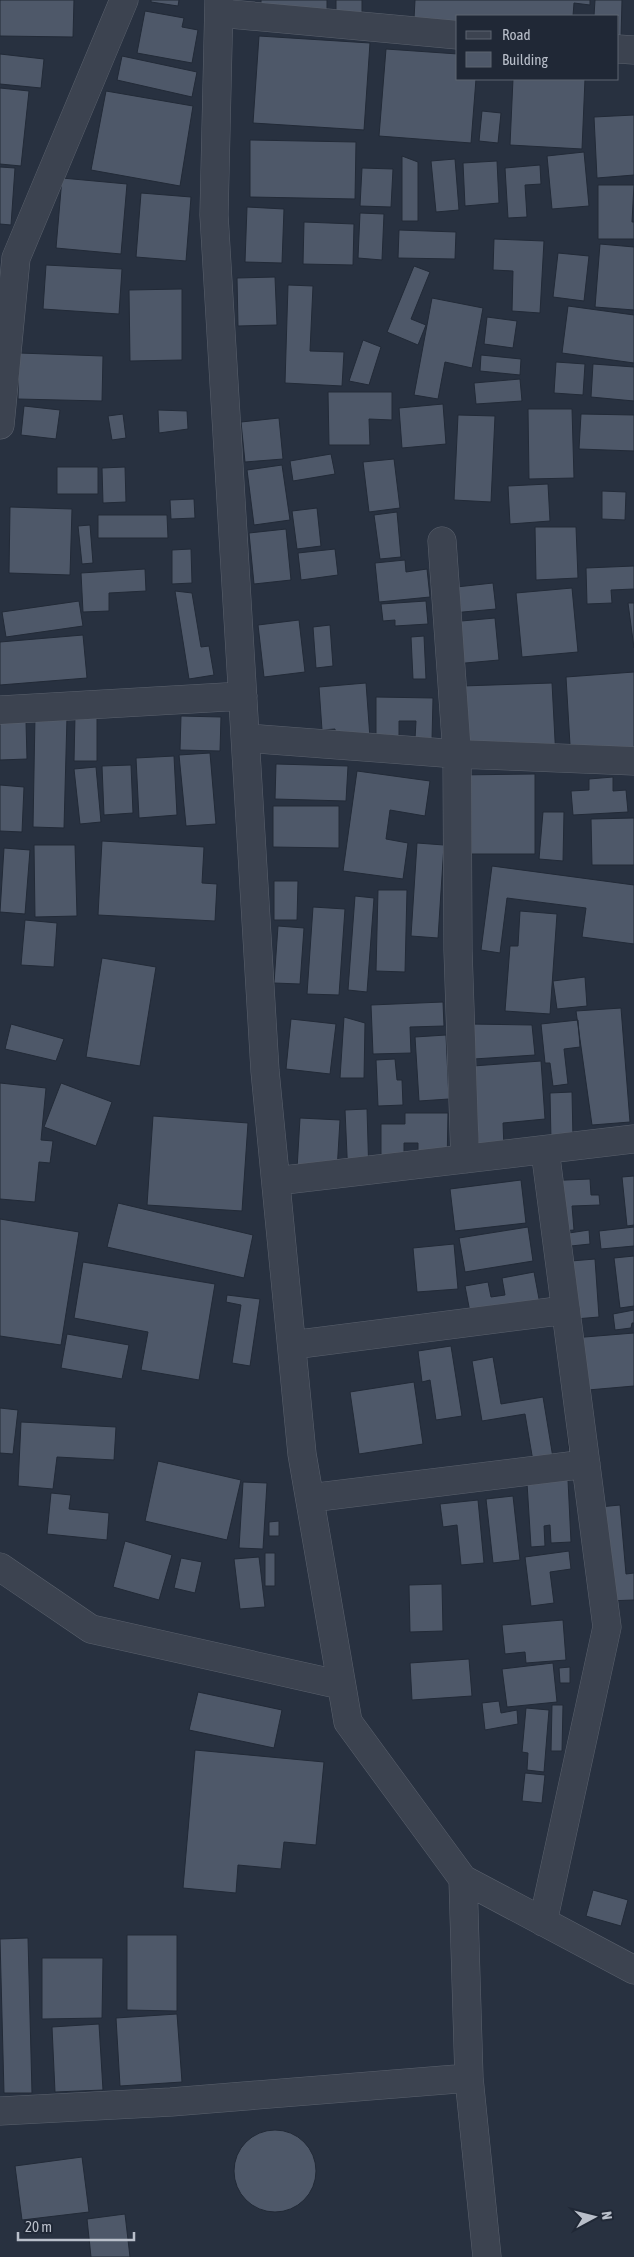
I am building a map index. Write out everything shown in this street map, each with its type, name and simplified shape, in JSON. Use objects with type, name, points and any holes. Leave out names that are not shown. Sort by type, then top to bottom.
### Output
[{"type":"street","points":[[0,425],[7,270],[16,258],[124,0]]},
{"type":"street","points":[[456,35],[219,7],[214,215],[265,1071],[302,1454],[348,1722],[462,1879],[634,1970]]},
{"type":"street","points":[[619,49],[634,50]]},
{"type":"street","points":[[442,541],[457,754],[458,950],[465,1160]]},
{"type":"street","points":[[0,710],[243,696]]},
{"type":"street","points":[[246,738],[457,754],[634,761]]},
{"type":"street","points":[[276,1182],[634,1139]]},
{"type":"street","points":[[543,1922],[607,1627],[545,1150]]},
{"type":"street","points":[[292,1345],[566,1310]]},
{"type":"street","points":[[310,1498],[586,1464]]},
{"type":"street","points":[[0,1567],[91,1629],[341,1685]]},
{"type":"street","points":[[462,1879],[469,2078],[488,2257]]},
{"type":"street","points":[[0,2111],[171,2102],[469,2078]]},
{"type":"building","points":[[0,0],[74,0],[73,37],[0,36]]},
{"type":"building","points":[[151,0],[179,0],[178,6],[151,2]]},
{"type":"building","points":[[261,0],[327,0],[327,20],[261,20]]},
{"type":"building","points":[[336,0],[362,0],[362,14],[336,14]]},
{"type":"building","points":[[415,0],[590,0],[590,5],[574,3],[573,15],[456,15],[456,41],[413,38]]},
{"type":"building","points":[[595,0],[622,0],[621,38],[619,38],[619,15],[594,15]]},
{"type":"building","points":[[145,11],[184,18],[182,27],[198,30],[192,63],[137,53]]},
{"type":"building","points":[[259,36],[370,43],[364,130],[253,123]]},
{"type":"building","points":[[386,49],[456,54],[456,80],[476,80],[471,143],[379,136]]},
{"type":"building","points":[[0,54],[44,59],[41,88],[0,84]]},
{"type":"building","points":[[122,56],[197,72],[192,97],[117,80]]},
{"type":"building","points":[[513,80],[585,80],[582,149],[510,145]]},
{"type":"building","points":[[0,88],[29,91],[21,166],[0,164]]},
{"type":"building","points":[[106,91],[193,106],[180,186],[91,170]]},
{"type":"building","points":[[482,111],[501,113],[498,143],[479,141]]},
{"type":"building","points":[[634,115],[634,175],[597,178],[594,117]]},
{"type":"building","points":[[250,140],[356,142],[355,199],[250,197]]},
{"type":"building","points":[[584,152],[589,206],[552,209],[547,156]]},
{"type":"building","points":[[402,156],[418,162],[418,221],[402,221]]},
{"type":"building","points":[[455,159],[459,210],[436,212],[431,161]]},
{"type":"building","points":[[497,161],[499,203],[465,206],[463,163]]},
{"type":"building","points":[[540,165],[541,184],[525,185],[527,217],[508,218],[505,168]]},
{"type":"building","points":[[0,167],[15,168],[11,225],[0,224]]},
{"type":"building","points":[[362,168],[393,169],[391,207],[360,206]]},
{"type":"building","points":[[62,178],[127,184],[121,254],[56,248]]},
{"type":"building","points":[[598,185],[634,185],[632,222],[634,222],[634,239],[598,239]]},
{"type":"building","points":[[141,193],[191,197],[186,261],[136,257]]},
{"type":"building","points":[[247,207],[284,209],[282,263],[245,262]]},
{"type":"building","points":[[360,213],[384,214],[382,260],[358,258]]},
{"type":"building","points":[[304,222],[354,224],[353,265],[303,264]]},
{"type":"building","points":[[399,230],[456,232],[455,259],[398,258]]},
{"type":"building","points":[[494,239],[544,241],[540,313],[512,311],[513,271],[493,270]]},
{"type":"building","points":[[600,244],[634,247],[634,310],[595,307]]},
{"type":"building","points":[[558,253],[589,256],[584,301],[553,297]]},
{"type":"building","points":[[46,265],[122,269],[119,314],[43,309]]},
{"type":"building","points":[[414,266],[430,272],[411,319],[426,325],[418,345],[387,332]]},
{"type":"building","points":[[275,277],[277,325],[238,326],[237,278]]},
{"type":"building","points":[[288,285],[313,286],[310,351],[344,352],[342,386],[285,383]]},
{"type":"building","points":[[182,289],[182,360],[130,361],[129,290]]},
{"type":"building","points":[[432,298],[483,308],[472,368],[445,362],[438,399],[414,395]]},
{"type":"building","points":[[568,306],[634,315],[634,363],[562,353]]},
{"type":"building","points":[[487,317],[517,321],[513,348],[484,344]]},
{"type":"building","points":[[363,340],[381,347],[369,385],[349,381]]},
{"type":"building","points":[[19,353],[103,356],[102,401],[18,399]]},
{"type":"building","points":[[481,355],[521,359],[520,375],[480,371]]},
{"type":"building","points":[[556,362],[585,364],[583,395],[554,393]]},
{"type":"building","points":[[593,364],[634,367],[634,401],[591,397]]},
{"type":"building","points":[[520,379],[522,401],[476,404],[474,383]]},
{"type":"building","points":[[328,392],[392,392],[392,420],[369,419],[370,445],[329,445]]},
{"type":"building","points":[[443,404],[446,444],[402,448],[399,408]]},
{"type":"building","points":[[24,406],[60,410],[56,439],[21,435]]},
{"type":"building","points":[[528,409],[572,409],[574,478],[529,479]]},
{"type":"building","points":[[158,410],[187,411],[188,429],[159,433]]},
{"type":"building","points":[[123,414],[126,438],[112,440],[108,416]]},
{"type":"building","points":[[581,414],[634,415],[634,451],[579,449]]},
{"type":"building","points":[[458,415],[495,416],[491,502],[454,500]]},
{"type":"building","points":[[279,418],[283,459],[245,462],[241,422]]},
{"type":"building","points":[[331,454],[335,474],[293,481],[290,461]]},
{"type":"building","points":[[394,459],[400,508],[369,512],[363,462]]},
{"type":"building","points":[[282,465],[290,520],[254,525],[247,470]]},
{"type":"building","points":[[57,467],[98,467],[98,494],[57,494]]},
{"type":"building","points":[[125,467],[126,502],[103,503],[102,468]]},
{"type":"building","points":[[548,484],[550,521],[510,524],[508,486]]},
{"type":"building","points":[[602,491],[626,492],[625,520],[602,519]]},
{"type":"building","points":[[194,499],[195,518],[171,519],[170,500]]},
{"type":"building","points":[[10,507],[72,509],[70,575],[9,573]]},
{"type":"building","points":[[317,508],[321,546],[297,549],[292,511]]},
{"type":"building","points":[[397,512],[401,557],[380,559],[374,515]]},
{"type":"building","points":[[98,515],[167,515],[168,538],[98,538]]},
{"type":"building","points":[[90,525],[93,563],[82,564],[78,526]]},
{"type":"building","points":[[535,527],[576,527],[578,578],[536,580]]},
{"type":"building","points":[[286,529],[291,580],[254,584],[249,533]]},
{"type":"building","points":[[191,549],[192,583],[172,584],[172,550]]},
{"type":"building","points":[[335,549],[338,575],[301,580],[298,553]]},
{"type":"building","points":[[405,560],[406,572],[427,569],[430,597],[379,602],[375,563]]},
{"type":"building","points":[[634,566],[634,589],[611,590],[612,603],[587,604],[586,568]]},
{"type":"building","points":[[145,569],[146,591],[109,593],[109,611],[83,612],[81,573]]},
{"type":"building","points":[[493,583],[496,609],[441,614],[438,589]]},
{"type":"building","points":[[572,588],[578,652],[522,657],[516,593]]},
{"type":"building","points":[[175,591],[192,593],[201,647],[209,646],[214,675],[189,679]]},
{"type":"building","points":[[79,601],[83,626],[6,637],[2,612]]},
{"type":"building","points":[[426,601],[428,624],[395,626],[395,620],[383,621],[381,604]]},
{"type":"building","points":[[628,603],[634,603],[634,648]]},
{"type":"building","points":[[495,618],[499,660],[443,665],[439,623]]},
{"type":"building","points":[[299,620],[305,672],[264,677],[258,625]]},
{"type":"building","points":[[330,625],[333,666],[316,668],[313,627]]},
{"type":"building","points":[[83,635],[87,678],[0,685],[0,642]]},
{"type":"building","points":[[424,636],[426,679],[413,679],[411,637]]},
{"type":"building","points":[[634,672],[634,757],[571,762],[566,677]]},
{"type":"building","points":[[366,683],[371,752],[337,754],[335,729],[322,730],[319,687]]},
{"type":"building","points":[[552,683],[556,759],[462,760],[462,686]]},
{"type":"building","points":[[376,697],[433,698],[432,740],[415,739],[416,721],[399,721],[399,749],[376,748]]},
{"type":"building","points":[[35,716],[67,717],[64,828],[33,827]]},
{"type":"building","points":[[75,716],[97,716],[97,761],[74,761]]},
{"type":"building","points":[[181,716],[221,717],[220,751],[180,750]]},
{"type":"building","points":[[0,722],[26,722],[27,759],[0,760]]},
{"type":"building","points":[[210,753],[216,824],[186,826],[179,755]]},
{"type":"building","points":[[174,756],[177,815],[139,818],[136,758]]},
{"type":"building","points":[[276,764],[348,766],[346,801],[275,799]]},
{"type":"building","points":[[131,765],[133,813],[104,815],[102,766]]},
{"type":"building","points":[[96,767],[101,822],[80,824],[74,769]]},
{"type":"building","points":[[357,771],[430,781],[425,816],[390,810],[386,839],[408,843],[403,879],[343,871]]},
{"type":"building","points":[[535,774],[535,854],[455,854],[455,775]]},
{"type":"building","points":[[613,777],[613,791],[626,790],[628,812],[573,815],[571,791],[589,790],[589,779]]},
{"type":"building","points":[[0,785],[24,787],[22,832],[0,831]]},
{"type":"building","points":[[273,806],[339,806],[339,848],[273,847]]},
{"type":"building","points":[[543,812],[564,812],[563,861],[539,859]]},
{"type":"building","points":[[634,818],[634,865],[592,865],[591,819]]},
{"type":"building","points":[[102,841],[204,847],[202,883],[217,884],[215,921],[98,915]]},
{"type":"building","points":[[417,843],[444,845],[438,938],[411,936]]},
{"type":"building","points":[[34,845],[75,845],[77,916],[35,917]]},
{"type":"building","points":[[4,848],[30,850],[25,914],[0,912]]},
{"type":"building","points":[[492,866],[634,885],[634,944],[582,937],[586,908],[507,898],[500,953],[481,950]]},
{"type":"building","points":[[274,881],[298,881],[297,920],[274,920]]},
{"type":"building","points":[[378,890],[407,890],[405,972],[376,971]]},
{"type":"building","points":[[355,896],[374,898],[367,992],[348,990]]},
{"type":"building","points":[[313,907],[345,909],[339,995],[307,994]]},
{"type":"building","points":[[520,911],[557,914],[550,1014],[505,1011],[510,946],[518,946]]},
{"type":"building","points":[[25,920],[57,923],[54,967],[21,965]]},
{"type":"building","points":[[278,926],[304,928],[300,984],[274,983]]},
{"type":"building","points":[[102,958],[156,967],[140,1066],[86,1057]]},
{"type":"building","points":[[585,977],[587,1006],[557,1009],[553,981]]},
{"type":"building","points":[[443,1002],[444,1026],[410,1027],[411,1053],[373,1054],[371,1005]]},
{"type":"building","points":[[621,1008],[630,1122],[592,1125],[576,1011]]},
{"type":"building","points":[[344,1017],[365,1023],[364,1078],[340,1078]]},
{"type":"building","points":[[291,1019],[336,1024],[330,1074],[286,1069]]},
{"type":"building","points":[[578,1020],[580,1047],[564,1049],[568,1084],[553,1086],[550,1063],[545,1063],[541,1024]]},
{"type":"building","points":[[11,1024],[64,1039],[56,1061],[5,1049]]},
{"type":"building","points":[[470,1024],[532,1025],[535,1055],[474,1059]]},
{"type":"building","points":[[446,1035],[449,1099],[419,1101],[415,1037]]},
{"type":"building","points":[[395,1059],[397,1080],[402,1080],[403,1105],[378,1106],[376,1060]]},
{"type":"building","points":[[541,1061],[545,1119],[503,1123],[504,1149],[479,1151],[473,1066]]},
{"type":"building","points":[[0,1083],[46,1088],[41,1140],[53,1141],[50,1163],[39,1162],[35,1202],[0,1199]]},
{"type":"building","points":[[61,1083],[112,1102],[96,1146],[44,1127]]},
{"type":"building","points":[[572,1092],[573,1139],[551,1140],[550,1093]]},
{"type":"building","points":[[367,1109],[369,1177],[348,1178],[345,1110]]},
{"type":"building","points":[[405,1113],[448,1113],[447,1167],[418,1166],[418,1143],[404,1143],[404,1170],[381,1170],[381,1124],[405,1124]]},
{"type":"building","points":[[153,1116],[248,1123],[242,1211],[147,1205]]},
{"type":"building","points":[[300,1118],[340,1120],[337,1171],[297,1169]]},
{"type":"building","points":[[634,1176],[634,1225],[627,1226],[622,1177]]},
{"type":"building","points":[[590,1179],[591,1195],[599,1195],[600,1205],[572,1206],[574,1230],[546,1232],[543,1181]]},
{"type":"building","points":[[521,1180],[526,1223],[455,1231],[450,1189]]},
{"type":"building","points":[[118,1203],[253,1235],[244,1278],[107,1247]]},
{"type":"building","points":[[0,1219],[79,1232],[61,1345],[0,1336]]},
{"type":"building","points":[[528,1227],[533,1261],[465,1272],[459,1238]]},
{"type":"building","points":[[634,1227],[634,1246],[601,1249],[599,1231]]},
{"type":"building","points":[[589,1230],[590,1244],[571,1246],[569,1233]]},
{"type":"building","points":[[454,1244],[458,1289],[417,1292],[413,1248]]},
{"type":"building","points":[[634,1256],[634,1306],[620,1308],[614,1258]]},
{"type":"building","points":[[595,1259],[599,1317],[563,1320],[559,1262]]},
{"type":"building","points":[[83,1262],[215,1284],[199,1380],[141,1370],[148,1332],[74,1318]]},
{"type":"building","points":[[534,1272],[542,1315],[473,1328],[465,1286],[488,1282],[491,1297],[505,1295],[502,1278]]},
{"type":"building","points":[[227,1295],[260,1299],[250,1366],[232,1363],[241,1305],[226,1302]]},
{"type":"building","points":[[634,1310],[634,1323],[632,1323],[631,1328],[615,1330],[613,1314]]},
{"type":"building","points":[[634,1333],[634,1386],[588,1390],[570,1466],[560,1339]]},
{"type":"building","points":[[67,1334],[129,1345],[122,1379],[61,1368]]},
{"type":"building","points":[[451,1346],[462,1416],[436,1420],[430,1380],[422,1382],[418,1351]]},
{"type":"building","points":[[493,1357],[501,1404],[543,1397],[555,1470],[535,1473],[525,1414],[482,1421],[472,1361]]},
{"type":"building","points":[[414,1382],[423,1444],[359,1454],[350,1392]]},
{"type":"building","points":[[0,1408],[18,1410],[13,1454],[0,1453]]},
{"type":"building","points":[[21,1422],[116,1427],[114,1460],[57,1457],[53,1489],[18,1486]]},
{"type":"building","points":[[158,1461],[241,1480],[227,1540],[145,1521]]},
{"type":"building","points":[[568,1480],[571,1542],[551,1543],[550,1525],[544,1526],[545,1546],[531,1547],[527,1483]]},
{"type":"building","points":[[243,1482],[267,1483],[263,1549],[239,1548]]},
{"type":"building","points":[[51,1493],[71,1495],[69,1509],[109,1513],[107,1540],[47,1534]]},
{"type":"building","points":[[513,1496],[520,1560],[493,1563],[486,1499]]},
{"type":"building","points":[[478,1500],[484,1563],[461,1565],[457,1525],[443,1527],[440,1504]]},
{"type":"building","points":[[620,1505],[626,1574],[634,1573],[634,1600],[606,1601],[599,1507]]},
{"type":"building","points":[[279,1521],[279,1536],[269,1536],[269,1522]]},
{"type":"building","points":[[125,1541],[172,1555],[159,1600],[113,1587]]},
{"type":"building","points":[[569,1551],[571,1569],[550,1572],[554,1603],[531,1606],[525,1557]]},
{"type":"building","points":[[265,1553],[275,1553],[275,1586],[265,1586]]},
{"type":"building","points":[[259,1557],[265,1607],[240,1609],[234,1559]]},
{"type":"building","points":[[181,1558],[202,1562],[195,1593],[174,1588]]},
{"type":"building","points":[[442,1584],[443,1631],[410,1632],[409,1585]]},
{"type":"building","points":[[563,1620],[566,1660],[526,1663],[525,1652],[505,1654],[502,1625]]},
{"type":"building","points":[[469,1659],[472,1696],[412,1700],[410,1663]]},
{"type":"building","points":[[553,1663],[557,1702],[507,1707],[502,1669]]},
{"type":"building","points":[[570,1667],[570,1683],[560,1683],[559,1668]]},
{"type":"building","points":[[198,1692],[282,1710],[274,1748],[189,1730]]},
{"type":"building","points":[[499,1701],[501,1713],[517,1710],[518,1724],[485,1730],[482,1703]]},
{"type":"building","points":[[552,1705],[563,1705],[562,1751],[551,1751]]},
{"type":"building","points":[[526,1708],[549,1710],[544,1772],[527,1770],[528,1753],[522,1752]]},
{"type":"building","points":[[195,1750],[324,1762],[316,1845],[284,1842],[281,1869],[238,1865],[236,1893],[183,1888]]},
{"type":"building","points":[[525,1773],[545,1775],[542,1803],[522,1801]]},
{"type":"building","points":[[593,1890],[628,1900],[621,1926],[586,1916]]},
{"type":"building","points":[[127,1935],[177,1935],[177,2011],[127,2010]]},
{"type":"building","points":[[28,1938],[32,2093],[4,2093],[0,1939]]},
{"type":"building","points":[[42,1958],[103,1958],[102,2018],[42,2019]]},
{"type":"building","points":[[177,2014],[182,2082],[120,2086],[116,2018]]},
{"type":"building","points":[[99,2024],[103,2090],[55,2092],[52,2027]]},
{"type":"building","points":[[275,2130],[291,2134],[304,2142],[312,2155],[316,2171],[312,2187],[304,2200],[291,2208],[275,2212],[259,2208],[246,2200],[238,2187],[234,2171],[238,2155],[246,2142],[259,2134]]},
{"type":"building","points":[[82,2157],[89,2212],[22,2220],[15,2166]]},
{"type":"building","points":[[125,2214],[130,2257],[91,2257],[87,2219]]}]
